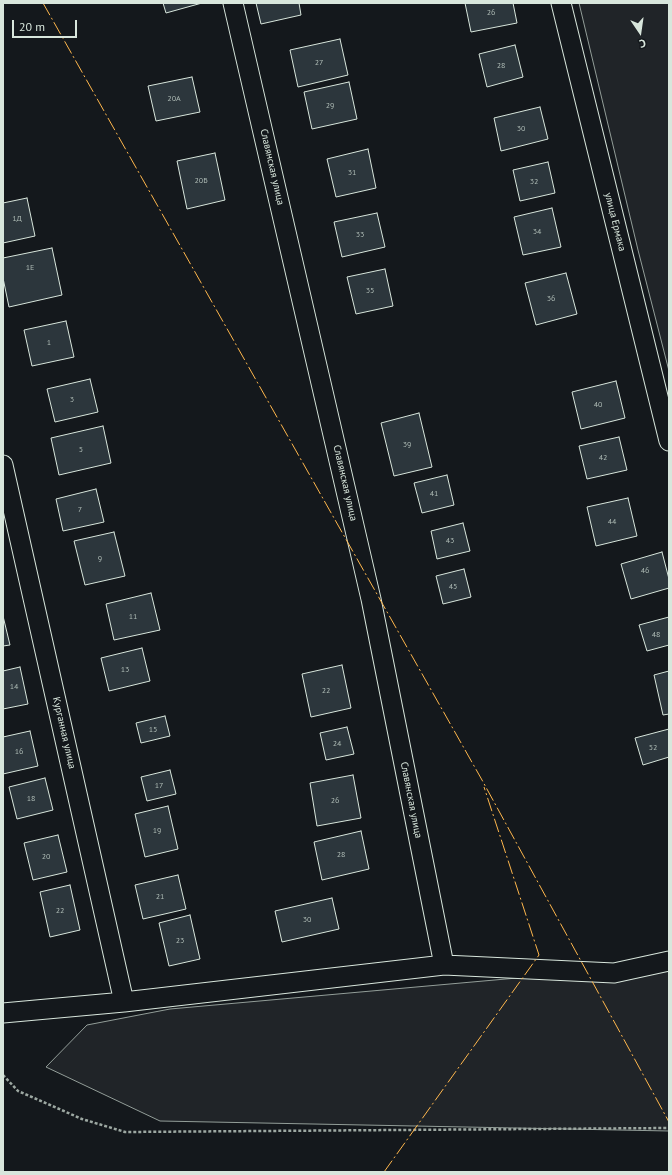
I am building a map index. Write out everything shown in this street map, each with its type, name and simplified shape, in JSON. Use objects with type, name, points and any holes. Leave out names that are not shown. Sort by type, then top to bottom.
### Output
[{"type":"street","name":"Славянская улица","points":[[233,3],[371,599],[444,965]]},
{"type":"street","name":"улица Ермака","points":[[560,3],[669,441]]},
{"type":"street","name":"Курганная улица","points":[[3,465],[124,1002]]},
{"type":"street","points":[[3,1013],[124,1002],[444,965],[614,973],[669,961]]},
{"type":"path","points":[[3,1075],[18,1092],[82,1119],[125,1132],[669,1128]]},
{"type":"shaded area","points":[[579,3],[669,3],[669,371],[638,250]]},
{"type":"shaded area","points":[[669,962],[669,1131],[160,1121],[46,1067],[87,1025],[170,1009],[640,967]]},
{"type":"building","points":[[163,3],[202,3],[166,13]]},
{"type":"building","points":[[256,3],[299,3],[301,15],[261,24]]},
{"type":"building","points":[[465,3],[513,3],[517,23],[471,32]]},
{"type":"building","points":[[340,39],[348,75],[298,87],[290,50]]},
{"type":"building","points":[[515,45],[523,77],[487,87],[479,54]]},
{"type":"building","points":[[192,77],[200,112],[156,121],[148,86]]},
{"type":"building","points":[[349,82],[357,119],[312,129],[304,92]]},
{"type":"building","points":[[540,107],[548,139],[501,151],[494,118]]},
{"type":"building","points":[[368,149],[376,188],[336,197],[327,159]]},
{"type":"building","points":[[215,153],[225,200],[187,209],[177,161]]},
{"type":"building","points":[[548,162],[555,193],[520,201],[513,170]]},
{"type":"building","points":[[27,198],[35,236],[3,243],[3,203]]},
{"type":"building","points":[[552,208],[561,247],[523,255],[514,217]]},
{"type":"building","points":[[377,213],[385,247],[342,257],[334,222]]},
{"type":"building","points":[[52,248],[62,295],[9,307],[3,278],[3,258]]},
{"type":"building","points":[[385,269],[393,306],[356,314],[347,277]]},
{"type":"building","points":[[566,273],[577,314],[536,325],[525,283]]},
{"type":"building","points":[[66,321],[74,357],[32,366],[24,330]]},
{"type":"building","points":[[90,379],[98,412],[55,422],[47,389]]},
{"type":"building","points":[[616,381],[625,418],[581,429],[572,392]]},
{"type":"building","points":[[419,413],[432,467],[394,476],[381,423]]},
{"type":"building","points":[[103,426],[111,463],[59,475],[51,438]]},
{"type":"building","points":[[619,437],[627,470],[587,479],[579,446]]},
{"type":"building","points":[[447,475],[454,505],[422,513],[414,483]]},
{"type":"building","points":[[96,489],[104,522],[63,531],[56,499]]},
{"type":"building","points":[[628,498],[637,536],[596,546],[587,507]]},
{"type":"building","points":[[463,523],[470,551],[437,559],[431,531]]},
{"type":"building","points":[[114,532],[125,576],[85,585],[74,541]]},
{"type":"building","points":[[662,552],[669,579],[669,588],[631,599],[621,564]]},
{"type":"building","points":[[464,569],[471,597],[443,604],[436,576]]},
{"type":"building","points":[[151,593],[160,630],[114,640],[106,604]]},
{"type":"building","points":[[3,616],[10,645],[3,646]]},
{"type":"building","points":[[669,617],[669,645],[647,651],[639,625]]},
{"type":"building","points":[[142,648],[150,681],[109,691],[101,658]]},
{"type":"building","points":[[342,665],[351,708],[311,717],[302,674]]},
{"type":"building","points":[[20,667],[28,704],[3,709],[3,671]]},
{"type":"building","points":[[669,671],[669,714],[663,715],[654,675]]},
{"type":"building","points":[[165,716],[170,736],[141,743],[136,723]]},
{"type":"building","points":[[347,727],[354,754],[326,760],[320,733]]},
{"type":"building","points":[[669,729],[669,757],[643,765],[635,738]]},
{"type":"building","points":[[30,731],[38,766],[3,774],[3,737]]},
{"type":"building","points":[[170,770],[176,794],[147,801],[141,777]]},
{"type":"building","points":[[353,775],[361,818],[317,826],[310,783]]},
{"type":"building","points":[[45,778],[53,810],[17,819],[9,787]]},
{"type":"building","points":[[168,806],[178,849],[145,857],[135,814]]},
{"type":"building","points":[[361,831],[369,869],[322,880],[314,842]]},
{"type":"building","points":[[58,835],[67,872],[33,880],[24,843]]},
{"type":"building","points":[[178,875],[186,909],[143,919],[135,885]]},
{"type":"building","points":[[70,885],[80,930],[50,937],[40,892]]},
{"type":"building","points":[[332,898],[339,929],[282,942],[275,911]]},
{"type":"building","points":[[190,915],[200,959],[169,966],[159,923]]},
{"type":"power","points":[[43,3],[482,780],[669,1122]]},
{"type":"power","points":[[384,1172],[539,955],[484,787]]}]
